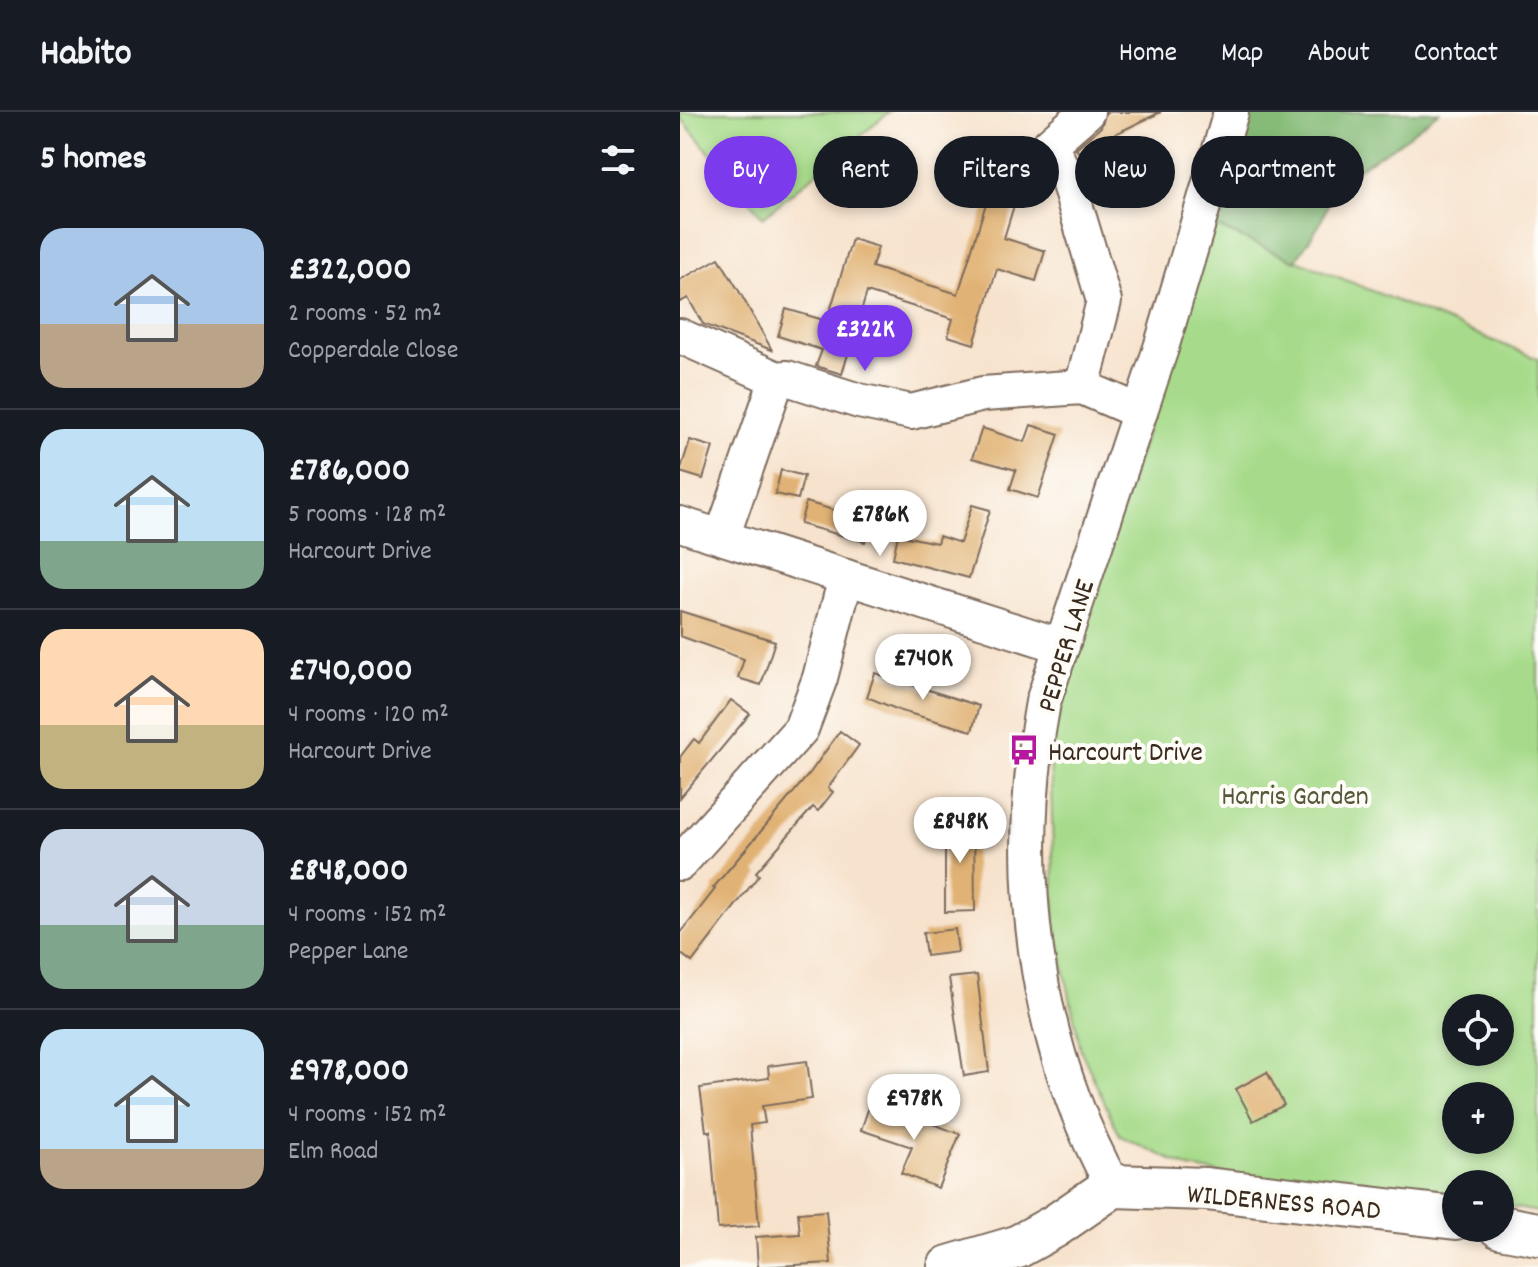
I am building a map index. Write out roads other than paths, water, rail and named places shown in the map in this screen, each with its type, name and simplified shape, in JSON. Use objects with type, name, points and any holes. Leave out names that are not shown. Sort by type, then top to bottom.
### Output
[{"type":"main road","name":"WILDERNESS ROAD","points":[[1113,1186],[1206,1189],[1442,1216]]},
{"type":"main road","points":[[949,1267],[1017,1247],[1055,1226],[1113,1186]]},
{"type":"main road","points":[[1514,1230],[1538,1234]]},
{"type":"street","points":[[1082,387],[1104,301],[1068,181],[1050,144],[1087,112]]},
{"type":"street","name":"PEPPER LANE","points":[[1113,1186],[1081,1123],[1056,1056],[1033,936],[1030,839],[1035,748],[1043,702],[1140,412],[1231,112]]},
{"type":"street","points":[[680,336],[777,379],[787,378],[859,401],[911,412],[983,394],[1082,387],[1140,412]]},
{"type":"street","points":[[722,537],[777,379]]},
{"type":"street","points":[[680,524],[1062,646]]},
{"type":"street","points":[[680,863],[801,729],[820,678],[846,577]]},
{"type":"place","name":"Harcourt Drive","points":[[1024,750]]},
{"type":"park label","name":"Harris Garden","points":[[1295,794]]}]
